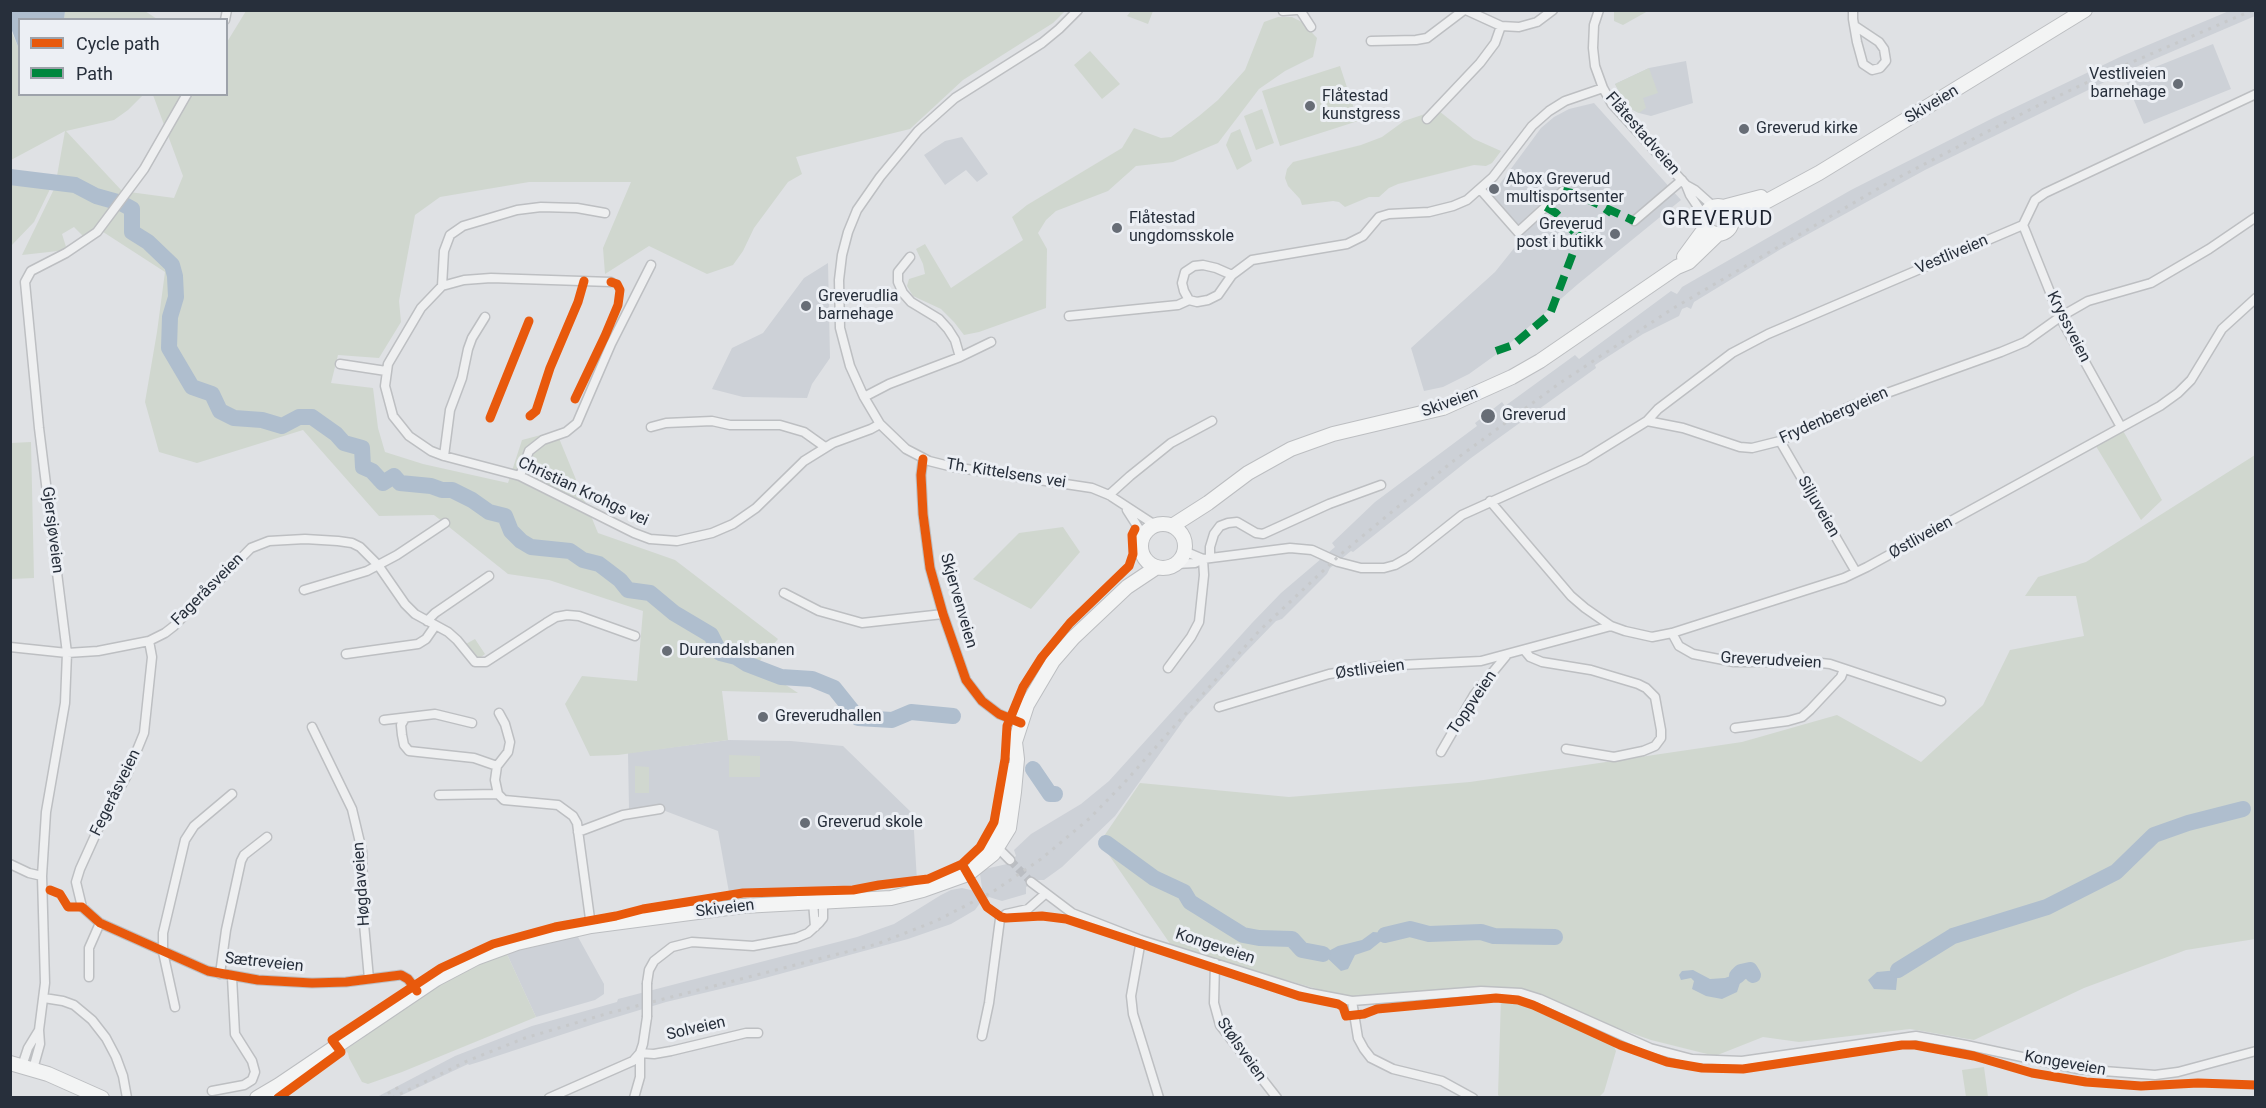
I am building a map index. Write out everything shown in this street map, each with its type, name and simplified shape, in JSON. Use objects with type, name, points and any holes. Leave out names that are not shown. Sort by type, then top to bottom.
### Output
[{"type":"main road","name":"Skiveien","points":[[1713,218],[1729,228],[1732,220],[1835,164],[2085,10]]},
{"type":"main road","name":"Skiveien","points":[[1172,526],[1269,460],[1310,442],[1433,411],[1484,391],[1540,361],[1677,267],[1713,218],[1762,196],[1776,196]]},
{"type":"main road","points":[[1713,218],[1729,212],[1732,220]]},
{"type":"main road","name":"Skiveien","points":[[1183,536],[1208,503]]},
{"type":"main road","points":[[1155,525],[1172,526],[1183,536],[1184,551],[1176,564],[1166,568],[1149,564],[1143,557],[1140,545],[1143,535],[1155,525]]},
{"type":"main road","name":"Skiveien","points":[[1127,586],[1143,557]]},
{"type":"main road","name":"Skiveien","points":[[257,1098],[417,991],[456,968],[496,950],[541,936],[591,926],[743,906],[891,898],[923,890],[948,880],[995,845],[1015,742],[1034,690],[1053,661],[1127,586],[1157,567]]},
{"type":"main road","points":[[22,1066],[102,1098]]},
{"type":"street","name":"Th. Kittelsens vei","points":[[1078,10],[1042,42],[955,98],[918,131],[879,177],[857,210],[842,255],[838,308],[840,328],[846,355],[864,397],[880,424],[906,449],[923,459],[953,467],[1086,487],[1109,495],[1155,525]]},
{"type":"street","points":[[1282,11],[1298,10],[1311,27]]},
{"type":"street","points":[[1371,41],[1427,38],[1465,10],[1502,26],[1530,26],[1553,10]]},
{"type":"street","name":"Flåtestadveien","points":[[1599,10],[1594,25],[1593,48],[1595,66],[1603,88],[1623,117],[1684,183],[1695,190],[1713,218]]},
{"type":"street","points":[[1853,10],[1855,26],[1863,64],[1872,70],[1880,68],[1886,61],[1884,49],[1879,42],[1855,26]]},
{"type":"street","points":[[1427,119],[1495,44],[1502,26]]},
{"type":"street","points":[[1068,316],[1178,305],[1190,300],[1197,302],[1208,300],[1218,295],[1232,275],[1252,260],[1354,242],[1379,217],[1396,213],[1429,212],[1453,206],[1481,190],[1532,126],[1549,111],[1565,101],[1603,88]]},
{"type":"street","points":[[2023,225],[2036,200],[2045,193],[2256,94]]},
{"type":"street","name":"Gjersjøveien","points":[[22,1066],[40,1044],[39,1030],[44,998],[42,876],[46,812],[64,703],[67,653],[39,428],[25,282],[31,271],[66,254],[97,232],[144,169],[186,96]]},
{"type":"street","points":[[1634,221],[1684,183]]},
{"type":"street","name":"Flåtestadveien","points":[[1684,183],[1690,195],[1713,218]]},
{"type":"street","points":[[1481,190],[1518,232],[1563,191]]},
{"type":"street","points":[[442,286],[444,252],[450,234],[463,225],[517,210],[542,207],[577,208],[605,213]]},
{"type":"street","name":"Frydenbergveien","points":[[1647,421],[1683,428],[1740,447],[1780,441],[1851,406],[2017,345],[2042,332],[2060,317],[2088,301],[2151,283],[2209,249],[2256,217]]},
{"type":"street","name":"Kryssveien","points":[[2023,225],[2060,317],[2121,427]]},
{"type":"street","name":"Vestliveien","points":[[1647,421],[1658,409],[1732,353],[1768,334],[2023,225]]},
{"type":"street","points":[[910,257],[898,272],[898,282],[903,293],[911,302],[939,319],[948,329],[955,340],[960,357]]},
{"type":"street","points":[[1190,300],[1182,283],[1185,272],[1194,266],[1203,265],[1216,268],[1232,275]]},
{"type":"street","points":[[520,476],[529,451],[543,440],[566,432],[577,423],[611,344],[651,266]]},
{"type":"street","points":[[339,364],[386,371],[421,308],[442,286],[464,280],[491,278],[611,282]]},
{"type":"street","name":"Østliveien","points":[[1219,707],[1329,674],[1356,669],[1465,663],[1506,656],[1611,626],[1641,636],[1652,637],[1672,633],[1856,572],[2160,406],[2191,380],[2222,329],[2256,298]]},
{"type":"street","points":[[444,456],[450,410],[462,378],[472,338],[485,317]]},
{"type":"street","points":[[864,397],[889,384],[960,357],[991,342]]},
{"type":"street","name":"Christian Krohgs vei","points":[[386,371],[385,386],[393,416],[409,436],[420,444],[444,456],[520,476],[650,539],[678,541],[712,533],[746,516],[804,461],[825,447],[880,424]]},
{"type":"street","points":[[651,427],[666,423],[712,421],[730,425],[780,425],[804,432],[825,447]]},
{"type":"street","points":[[1176,564],[1290,548],[1312,550],[1350,566],[1384,568],[1409,557],[1462,515],[1584,460],[1647,421]]},
{"type":"street","points":[[1109,495],[1171,443],[1212,422]]},
{"type":"street","name":"Siljuveien","points":[[1780,441],[1856,572]]},
{"type":"street","name":"Skjervenveien","points":[[923,459],[921,475],[923,514],[930,568],[966,680],[982,701],[999,714],[1021,723]]},
{"type":"street","points":[[1168,668],[1199,622],[1206,559],[1220,526],[1237,522],[1256,533],[1263,534],[1329,504],[1382,486]]},
{"type":"street","points":[[1490,501],[1570,596],[1611,626]]},
{"type":"street","name":"Th. Kittelsens vei","points":[[1126,507],[1143,535]]},
{"type":"street","points":[[304,590],[367,571],[445,523]]},
{"type":"street","name":"Fageråsveien","points":[[10,647],[67,653],[98,651],[149,641],[174,626],[251,548],[283,540],[304,539],[352,543],[369,554],[405,604],[415,614],[457,640],[470,658],[480,663],[486,662],[556,617],[579,616],[634,636]]},
{"type":"street","points":[[1184,551],[1206,559]]},
{"type":"street","points":[[427,621],[489,576]]},
{"type":"street","name":"Skjervenveien","points":[[784,593],[819,611],[862,623],[943,614]]},
{"type":"street","points":[[346,654],[418,644],[426,639],[435,626]]},
{"type":"street","name":"Greverudveien","points":[[1672,633],[1679,646],[1693,654],[1734,662],[1830,664],[1941,701]]},
{"type":"street","name":"Fegeråsveien","points":[[82,906],[76,882],[80,869],[126,777],[144,733],[152,657],[149,641]]},
{"type":"street","points":[[1525,651],[1530,657],[1542,662],[1591,670],[1638,684],[1655,697],[1661,730],[1661,738],[1655,746],[1614,757],[1566,749]]},
{"type":"street","name":"Toppveien","points":[[1441,752],[1474,694],[1506,656]]},
{"type":"street","name":"Greverudveien","points":[[1735,728],[1802,717],[1841,677],[1844,669]]},
{"type":"street","points":[[499,713],[510,742],[508,752],[498,766],[495,780],[498,794],[504,800],[558,805],[573,816],[577,823],[591,926]]},
{"type":"street","points":[[384,720],[435,714],[472,723]]},
{"type":"street","points":[[405,718],[401,725],[402,735],[404,745],[409,751],[474,758],[498,766]]},
{"type":"street","name":"Høgdaveien","points":[[312,727],[352,809],[363,851],[364,924],[369,979]]},
{"type":"street","points":[[175,1007],[163,952],[163,933],[185,840],[194,826],[232,794]]},
{"type":"street","points":[[438,795],[498,794]]},
{"type":"street","points":[[578,832],[623,814],[660,809]]},
{"type":"street","name":"Sætreveien","points":[[220,974],[226,930],[241,861],[244,855],[267,837]]},
{"type":"street","points":[[995,845],[1010,860]]},
{"type":"street","points":[[10,864],[42,876]]},
{"type":"street","name":"Kongeveien","points":[[1031,882],[1072,913],[1141,940],[1310,993],[1353,1001],[1481,991],[1521,993],[1540,999],[1650,1048],[1668,1054],[1709,1061],[1742,1061],[1916,1036],[2078,1070],[2156,1075],[2178,1072],[2256,1051]]},
{"type":"street","points":[[982,1036],[989,1003],[1000,919],[1006,914],[1028,909],[1045,894]]},
{"type":"street","points":[[634,1098],[640,1077],[640,1053],[647,1017],[649,970],[662,952],[674,946],[692,942],[746,946],[768,944],[805,935],[815,927],[818,902]]},
{"type":"street","name":"Sætreveien","points":[[82,906],[100,923],[208,971],[232,977],[312,983],[401,975],[408,979],[417,991]]},
{"type":"street","points":[[89,977],[89,948],[100,923]]},
{"type":"street","points":[[1141,940],[1132,984],[1132,1005],[1142,1046],[1159,1098]]},
{"type":"street","name":"Stølsveien","points":[[1215,963],[1214,1003],[1220,1025],[1277,1098]]},
{"type":"street","name":"Sætreveien","points":[[212,1090],[244,1085],[252,1080],[255,1072],[252,1061],[235,1034],[232,977]]},
{"type":"street","points":[[44,998],[74,1005],[92,1020],[106,1038],[116,1057],[123,1076],[127,1098]]},
{"type":"street","points":[[1353,1001],[1358,1038],[1371,1058],[1393,1068],[1442,1081],[1473,1098]]},
{"type":"street","name":"Solveien","points":[[640,1053],[671,1051],[746,1033],[758,1033]]},
{"type":"street","points":[[549,1098],[624,1066],[640,1053]]},
{"type":"shaded area","points":[[1614,10],[1648,11],[1623,25],[1614,21]]},
{"type":"shaded area","points":[[65,11],[145,11],[156,18],[64,18]]},
{"type":"shaded area","points":[[246,11],[1065,11],[1053,23],[963,80],[910,129],[796,157],[802,174],[788,182],[754,228],[733,265],[707,274],[649,246],[605,274],[603,248],[631,182],[529,182],[440,197],[415,215],[399,301],[401,322],[379,358],[338,355],[331,383],[373,388],[378,428],[385,452],[423,464],[508,483],[522,440],[556,431],[598,533],[675,560],[778,639],[756,665],[798,693],[722,691],[728,740],[618,755],[590,756],[565,704],[582,676],[637,681],[643,611],[549,580],[508,574],[434,515],[379,516],[303,430],[197,463],[159,452],[145,402],[165,272],[97,228],[84,237],[74,227],[62,234],[67,250],[22,255],[55,187],[65,131],[11,160],[10,28],[18,47],[18,96],[142,96],[114,120],[66,131],[122,191],[174,198],[183,176],[153,96],[228,96],[228,40]]},
{"type":"shaded area","points":[[1131,11],[1153,11],[1148,24],[1127,16]]},
{"type":"shaded area","points":[[2229,11],[2255,11],[2255,16],[2129,70],[1925,170],[1781,249],[1694,302],[1691,309],[1687,307],[1682,309],[1679,316],[1643,334],[1595,365],[1596,368],[1471,458],[1330,568],[1327,574],[1282,619],[1276,621],[1242,656],[1186,717],[1115,816],[1062,867],[1044,880],[1036,880],[1026,887],[1026,894],[1002,901],[989,897],[975,910],[951,924],[908,939],[754,981],[666,1002],[468,1064],[398,1097],[375,1098],[455,1056],[532,1026],[617,1002],[618,999],[857,937],[894,924],[951,890],[962,888],[975,891],[982,888],[980,874],[985,869],[1007,864],[1016,856],[1014,850],[1031,834],[1081,804],[1109,781],[1252,623],[1281,593],[1335,547],[1332,543],[1375,502],[1477,426],[1475,423],[1502,402],[1505,406],[1575,355],[1579,359],[1671,291],[1677,294],[1682,287],[1851,190],[2122,56]]},
{"type":"shaded area","points":[[1278,17],[1292,17],[1302,22],[1317,38],[1313,57],[1285,71],[1259,89],[1218,143],[1173,162],[1136,166],[1108,191],[1056,211],[1046,220],[1038,233],[1047,249],[1046,308],[979,332],[964,335],[941,309],[913,296],[907,286],[909,279],[925,274],[916,249],[925,244],[951,288],[1023,240],[1012,217],[1027,205],[1122,148],[1134,128],[1161,138],[1171,137],[1199,116],[1218,100],[1245,70],[1264,22]]},
{"type":"shaded area","name":"Vestliveien barnehage","points":[[2213,44],[2231,89],[2144,124],[2125,79]]},
{"type":"shaded area","points":[[1090,51],[1120,84],[1102,99],[1074,65]]},
{"type":"shaded area","points":[[1686,61],[1693,103],[1651,116],[1627,107],[1615,84],[1649,68]]},
{"type":"shaded area","name":"Flåtestad kunstgress","points":[[1340,66],[1358,121],[1280,146],[1262,91]]},
{"type":"shaded area","points":[[1649,68],[1658,93],[1643,98],[1646,108],[1639,113],[1627,107],[1615,84]]},
{"type":"shaded area","points":[[1594,103],[1681,200],[1578,284],[1501,351],[1469,374],[1443,387],[1424,391],[1411,348],[1495,272],[1523,237],[1486,197],[1499,185],[1541,128],[1554,117],[1569,109]]},
{"type":"shaded area","points":[[1262,109],[1274,143],[1256,150],[1244,116]]},
{"type":"shaded area","points":[[1439,111],[1474,139],[1501,151],[1492,163],[1486,166],[1474,165],[1398,184],[1379,197],[1369,197],[1345,207],[1333,201],[1302,205],[1300,199],[1288,186],[1285,178],[1287,169],[1293,162],[1361,145],[1382,137],[1404,121]]},
{"type":"shaded area","points":[[1240,129],[1252,161],[1237,170],[1226,145],[1231,133]]},
{"type":"shaded area","points":[[962,137],[988,174],[977,182],[966,170],[945,185],[924,155],[945,141]]},
{"type":"shaded area","points":[[11,177],[52,185],[34,222],[11,246]]},
{"type":"shaded area","name":"Greverudlia barnehage","points":[[828,263],[830,358],[812,384],[807,398],[743,397],[712,389],[732,348],[763,333],[804,278]]},
{"type":"shaded area","points":[[2121,427],[2162,500],[2141,520],[2094,443]]},
{"type":"shaded area","points":[[31,442],[34,578],[11,579],[11,443]]},
{"type":"shaded area","points":[[2255,455],[2255,939],[2186,950],[2084,988],[1974,1040],[1910,1029],[1799,1042],[1763,1037],[1715,1056],[1651,1040],[1603,1023],[1616,1051],[1604,1092],[1599,1097],[1500,1097],[1498,1095],[1501,998],[1409,1000],[1374,1005],[1173,948],[1100,842],[1140,783],[1289,797],[1470,782],[1742,742],[1837,715],[1921,762],[1983,705],[2010,650],[2084,636],[2076,596],[2025,596],[2038,577],[2086,562]]},
{"type":"shaded area","points":[[1063,527],[1080,552],[1031,609],[973,579],[1019,533]]},
{"type":"shaded area","points":[[475,639],[485,654],[477,660],[464,645]]},
{"type":"shaded area","name":"Greverud skole","points":[[728,740],[791,741],[843,746],[913,814],[917,881],[730,898],[718,831],[660,809],[629,809],[628,753]]},
{"type":"shaded area","points":[[729,755],[760,756],[760,777],[729,777]]},
{"type":"shaded area","points":[[635,766],[649,767],[649,793],[635,793]]},
{"type":"shaded area","points":[[572,934],[578,937],[604,984],[604,994],[595,1000],[536,1017],[506,952]]},
{"type":"shaded area","points":[[506,952],[536,1017],[402,1072],[368,1084],[362,1082],[345,1050],[389,1016],[458,973]]},
{"type":"shaded area","points":[[1984,1067],[1988,1097],[1966,1097],[1962,1070]]},
{"type":"water","points":[[11,10],[65,10],[64,18],[18,18],[18,46],[11,28]]},
{"type":"water","points":[[1373,932],[1384,933],[1385,938],[1370,950],[1355,955],[1348,969],[1341,971],[1323,954],[1338,946],[1362,940]]},
{"type":"water","points":[[1693,970],[1710,979],[1725,978],[1736,974],[1740,983],[1737,992],[1722,999],[1706,996],[1692,989],[1694,981],[1691,978],[1681,980],[1679,975],[1682,971]]},
{"type":"water","points":[[1898,970],[1896,990],[1874,989],[1868,980],[1877,972]]},
{"type":"waterway","points":[[10,177],[75,185],[96,196],[121,203],[132,209],[132,232],[148,242],[172,265],[175,276],[176,297],[170,317],[169,348],[192,387],[212,394],[220,411],[234,418],[262,420],[282,426],[299,417],[312,417],[336,434],[344,443],[362,448],[363,467],[372,471],[383,483],[394,476],[400,483],[452,490],[489,512],[505,516],[511,531],[531,547],[570,551],[583,560],[599,564],[620,580],[628,590],[650,593],[674,613],[711,635],[720,653],[736,657],[747,664],[781,677],[812,679],[834,688],[858,718],[892,720],[911,712],[953,716]]},
{"type":"waterway","points":[[1033,769],[1050,794],[1055,794]]},
{"type":"waterway","points":[[1898,970],[1953,936],[2047,907],[2116,872],[2154,835],[2188,823],[2243,809]]},
{"type":"waterway","points":[[1106,843],[1154,878],[1184,892],[1190,902],[1243,935],[1292,939],[1302,950],[1323,954]]},
{"type":"waterway","points":[[1385,935],[1410,929],[1429,934],[1481,932],[1494,936],[1555,937]]},
{"type":"waterway","points":[[1737,976],[1741,972],[1750,970],[1753,975]]},
{"type":"tunnel","points":[[1010,860],[1031,882]]},
{"type":"railway","points":[[392,1098],[467,1061],[525,1038],[609,1013],[877,944],[936,921],[994,891],[1041,859],[1090,818],[1259,631],[1341,554],[1452,462],[1560,383],[1672,309],[1886,184],[2035,107],[2109,72],[2253,10]]},
{"type":"railway","points":[[380,1098],[399,1087]]},
{"type":"marked path","points":[[1563,191],[1576,194],[1634,221]]},
{"type":"marked path","points":[[1546,207],[1556,213],[1579,237]]},
{"type":"marked path","points":[[1496,351],[1513,345],[1550,314],[1579,237],[1604,217],[1609,210]]},
{"type":"cycle path","points":[[530,416],[536,411],[584,281]]},
{"type":"cycle path","points":[[575,399],[618,305],[620,290],[617,284],[611,282]]},
{"type":"cycle path","points":[[490,418],[529,321]]},
{"type":"cycle path","points":[[923,459],[921,475],[923,514],[930,568],[966,680],[982,701],[999,714],[1021,723]]},
{"type":"cycle path","points":[[278,1098],[341,1052],[332,1040],[441,968],[493,944],[555,927],[643,909],[743,893],[853,890],[928,879],[962,864],[980,847],[994,822],[1005,759],[1007,726],[1023,687],[1042,657],[1070,623],[1129,566],[1133,554],[1132,535],[1135,529]]},
{"type":"cycle path","points":[[962,864],[987,907],[1001,917],[1042,916],[1066,919],[1299,996],[1338,1004],[1343,1007],[1346,1016],[1364,1014],[1377,1009],[1496,998],[1518,1000],[1533,1005],[1620,1045],[1667,1062],[1702,1068],[1743,1069],[1915,1045],[1974,1056],[2032,1073],[2086,1082],[2141,1086],[2198,1083],[2256,1085]]},
{"type":"cycle path","points":[[50,890],[60,894],[68,907],[82,907],[100,923],[208,971],[258,980],[312,983],[346,982],[401,975],[408,979],[417,991]]},
{"type":"place","name":"Vestliveien barnehage","points":[[2178,84]]},
{"type":"place","name":"Flåtestad kunstgress","points":[[1310,106]]},
{"type":"place","name":"Greverud kirke","points":[[1744,129]]},
{"type":"place","name":"Abox Greverud multisportsenter","points":[[1494,189]]},
{"type":"place","name":"Flåtestad ungdomsskole","points":[[1117,228]]},
{"type":"place","name":"Greverud post i butikk","points":[[1615,234]]},
{"type":"place","name":"Greverudlia barnehage","points":[[806,306]]},
{"type":"place","name":"Greverud","points":[[1488,416]]},
{"type":"place","name":"Durendalsbanen","points":[[667,651]]},
{"type":"place","name":"Greverudhallen","points":[[763,717]]},
{"type":"place","name":"Greverud skole","points":[[805,823]]},
{"type":"district","name":"GREVERUD","points":[[1718,220]]}]
